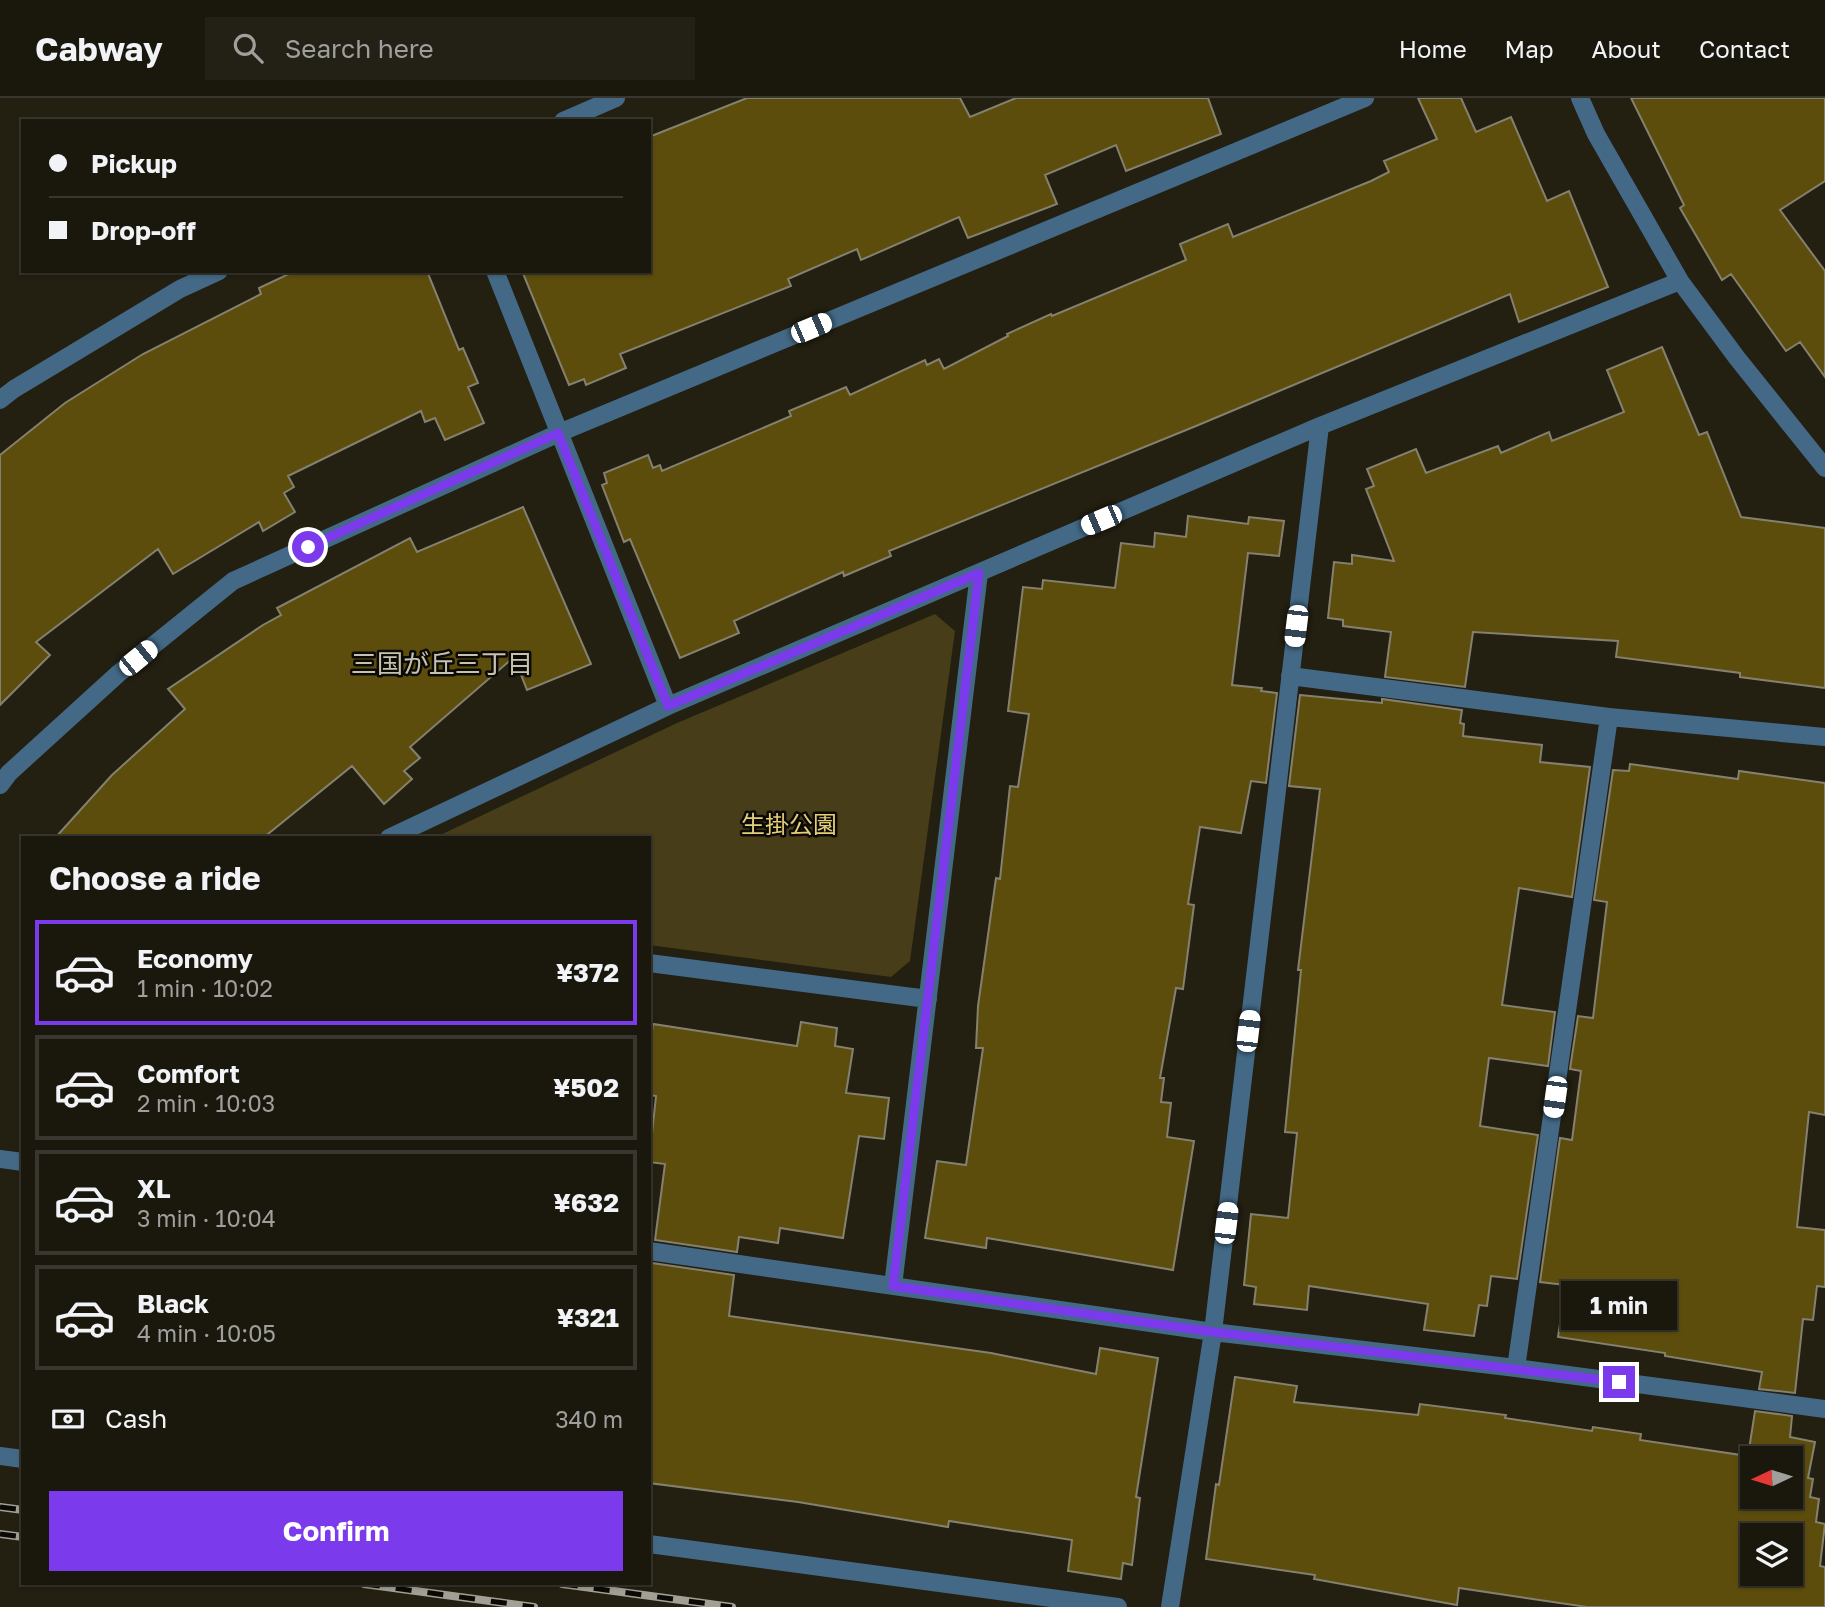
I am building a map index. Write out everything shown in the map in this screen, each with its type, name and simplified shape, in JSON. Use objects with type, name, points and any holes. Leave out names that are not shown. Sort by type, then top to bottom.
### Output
[{"type":"street","points":[[568,119],[616,98]]},
{"type":"street","points":[[0,785],[9,773],[119,673],[233,581],[558,433],[1365,98]]},
{"type":"street","points":[[1580,98],[1596,134],[1680,281],[1737,358],[1825,468]]},
{"type":"street","points":[[0,400],[180,289],[215,273]]},
{"type":"street","points":[[496,273],[668,706]]},
{"type":"street","points":[[393,836],[668,706],[1320,426],[1680,281]]},
{"type":"street","points":[[1170,1607],[1213,1332],[1320,426]]},
{"type":"street","points":[[893,1286],[979,573]]},
{"type":"street","points":[[1290,676],[1609,717],[1825,737]]},
{"type":"street","points":[[1516,1368],[1609,717]]},
{"type":"street","points":[[651,963],[928,999]]},
{"type":"street","points":[[0,1159],[21,1162]]},
{"type":"street","points":[[651,1251],[1213,1332],[1516,1368],[1825,1409]]},
{"type":"street","points":[[0,1456],[21,1459]]},
{"type":"street","points":[[651,1544],[1118,1607]]},
{"type":"green space","name":"生掛公園","points":[[935,614],[955,631],[910,961],[891,977],[651,945],[651,836],[438,836],[677,723]]},
{"type":"building","points":[[747,98],[960,98],[970,117],[1016,98],[1208,98],[1221,134],[1126,171],[1116,145],[1045,175],[1057,204],[968,238],[959,217],[861,260],[857,249],[788,279],[791,286],[620,354],[626,368],[586,385],[584,379],[569,385],[523,273],[651,273],[651,136]]},
{"type":"building","points":[[1418,98],[1461,98],[1476,132],[1511,117],[1547,201],[1569,191],[1608,287],[1519,322],[1510,294],[889,551],[891,556],[844,576],[843,572],[734,621],[739,633],[680,658],[630,539],[624,542],[602,485],[607,483],[604,473],[648,455],[653,468],[660,465],[662,471],[791,416],[789,411],[846,387],[850,395],[925,360],[927,365],[939,359],[944,369],[1008,336],[1007,334],[1051,314],[1052,316],[1186,260],[1180,244],[1228,224],[1233,237],[1371,181],[1389,172],[1384,161],[1437,139]]},
{"type":"building","points":[[1631,98],[1825,98],[1825,181],[1780,210],[1825,271],[1825,377],[1800,342],[1786,351],[1731,274],[1722,280],[1680,208],[1684,205]]},
{"type":"building","points":[[291,273],[428,273],[459,350],[463,348],[478,383],[468,387],[484,423],[445,440],[435,418],[425,422],[421,411],[288,476],[294,487],[284,493],[295,512],[263,531],[259,522],[173,574],[158,549],[36,642],[50,655],[0,705],[0,455],[65,403],[143,354],[261,294],[259,288]]},
{"type":"building","points":[[1662,347],[1699,435],[1707,432],[1741,517],[1825,528],[1825,688],[1740,677],[1740,673],[1616,657],[1618,641],[1473,632],[1465,687],[1385,677],[1391,632],[1343,626],[1343,620],[1328,618],[1334,562],[1352,564],[1352,555],[1394,561],[1366,489],[1374,486],[1367,469],[1416,449],[1426,473],[1498,446],[1501,453],[1549,432],[1552,441],[1624,412],[1607,370]]},
{"type":"building","points":[[523,507],[591,664],[527,690],[514,657],[410,747],[420,758],[404,771],[412,779],[384,804],[352,766],[265,836],[57,836],[112,775],[185,709],[168,689],[281,615],[277,608],[410,538],[417,552]]},
{"type":"building","points":[[1188,516],[1248,524],[1249,517],[1284,521],[1279,556],[1248,553],[1232,685],[1262,688],[1261,691],[1277,693],[1266,783],[1251,781],[1241,833],[1200,827],[1188,904],[1194,905],[1183,989],[1176,988],[1160,1078],[1164,1078],[1161,1102],[1171,1103],[1167,1137],[1194,1141],[1173,1270],[987,1238],[986,1248],[925,1238],[937,1161],[966,1165],[983,1048],[976,1048],[978,1006],[996,878],[1000,879],[1010,786],[1018,787],[1029,714],[1008,711],[1023,587],[1042,589],[1043,580],[1115,588],[1121,543],[1154,547],[1155,533],[1186,537]]},
{"type":"building","points":[[1300,695],[1382,703],[1382,699],[1462,710],[1460,723],[1464,724],[1463,736],[1542,745],[1540,762],[1590,767],[1572,897],[1519,888],[1502,1005],[1555,1012],[1548,1066],[1489,1058],[1480,1126],[1538,1135],[1517,1279],[1491,1276],[1487,1306],[1479,1305],[1474,1336],[1424,1330],[1428,1304],[1309,1286],[1307,1310],[1254,1304],[1256,1287],[1244,1285],[1251,1214],[1288,1218],[1297,1133],[1285,1132],[1301,970],[1298,970],[1320,789],[1289,786]]},
{"type":"building","points":[[1630,764],[1738,779],[1739,771],[1825,783],[1825,1115],[1809,1112],[1797,1227],[1825,1230],[1825,1287],[1817,1286],[1813,1320],[1803,1319],[1795,1393],[1759,1389],[1762,1372],[1665,1356],[1665,1353],[1558,1337],[1566,1285],[1540,1282],[1560,1138],[1572,1140],[1581,1071],[1570,1069],[1578,1016],[1593,1018],[1607,902],[1594,900],[1613,770],[1629,771]]},
{"type":"building","points":[[801,1022],[837,1028],[835,1046],[853,1049],[846,1093],[889,1098],[884,1139],[859,1136],[843,1238],[780,1228],[778,1243],[739,1237],[737,1252],[655,1240],[665,1164],[651,1162],[656,1096],[651,1095],[653,1024],[797,1046]]},
{"type":"building","points":[[652,1263],[734,1275],[729,1316],[991,1353],[1096,1374],[1100,1348],[1158,1358],[1136,1497],[1140,1498],[1132,1565],[1123,1563],[1121,1579],[1068,1571],[1072,1540],[949,1521],[948,1527],[798,1502],[651,1483]]},
{"type":"building","points":[[1235,1377],[1297,1386],[1294,1402],[1418,1415],[1420,1404],[1506,1415],[1505,1418],[1592,1431],[1593,1427],[1641,1434],[1640,1440],[1740,1455],[1740,1509],[1803,1509],[1803,1446],[1750,1446],[1755,1411],[1792,1416],[1790,1437],[1815,1442],[1808,1478],[1813,1479],[1810,1497],[1819,1499],[1816,1522],[1825,1524],[1820,1566],[1825,1567],[1825,1607],[1587,1607],[1459,1588],[1457,1605],[1314,1579],[1315,1575],[1206,1559],[1216,1484],[1219,1485]]},
{"type":"railway","points":[[0,1507],[21,1510]]},
{"type":"railway","points":[[0,1534],[21,1537]]},
{"type":"railway","points":[[371,1585],[534,1607]]},
{"type":"railway","points":[[569,1585],[732,1607]]},
{"type":"district","name":"三国が丘三丁目","points":[[442,664]]},
{"type":"route","points":[[308,547],[558,433],[668,706],[979,573],[893,1286],[1213,1332],[1619,1382]]}]
